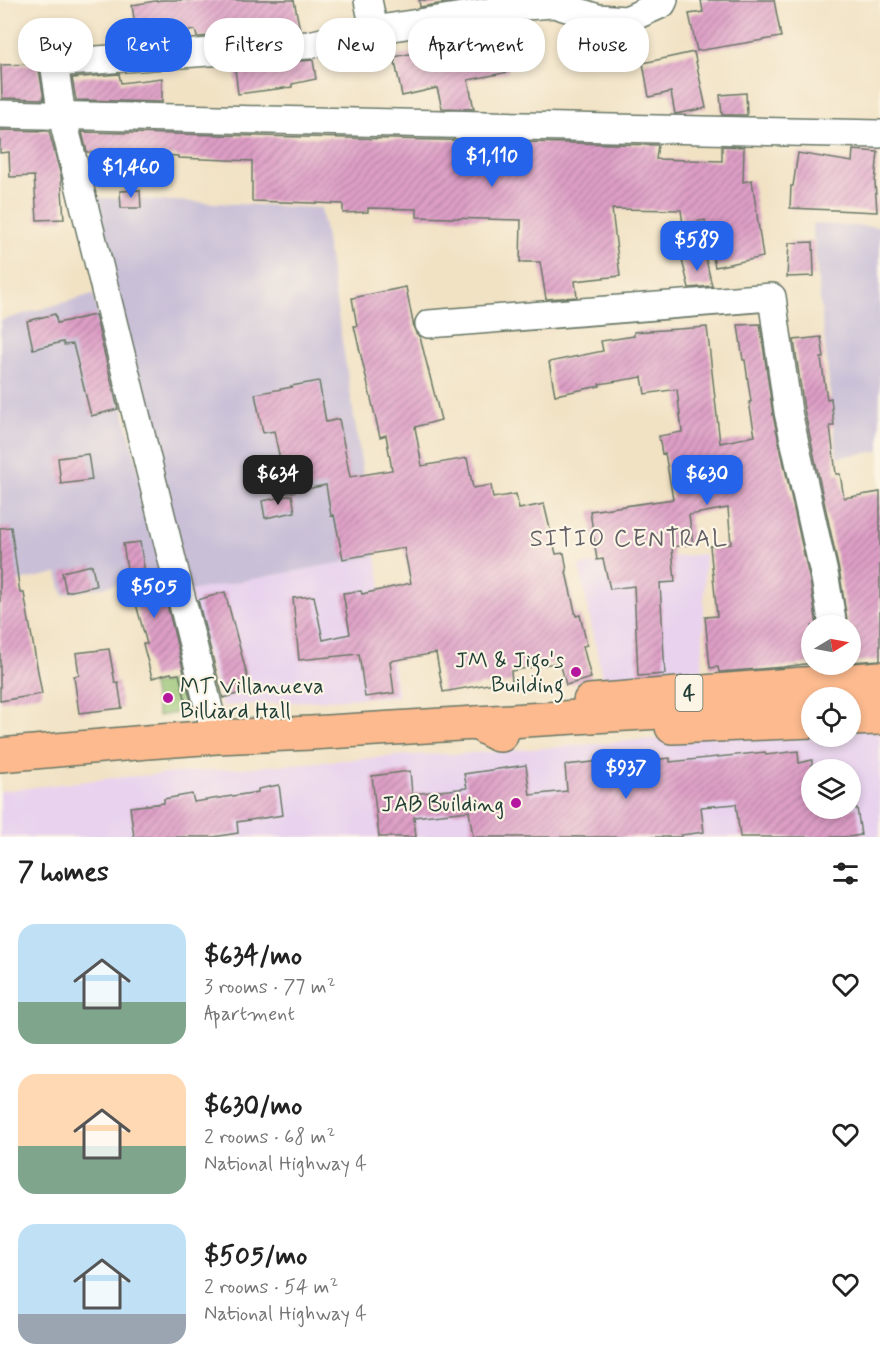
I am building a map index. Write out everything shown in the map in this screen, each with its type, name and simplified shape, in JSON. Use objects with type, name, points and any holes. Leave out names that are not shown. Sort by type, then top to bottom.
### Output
[{"type":"main road","name":"4","points":[[0,756],[147,742],[311,733],[880,678]]},
{"type":"main road","points":[[844,682],[880,699]]},
{"type":"main road","points":[[486,715],[801,703]]},
{"type":"main road","name":"4","points":[[486,715],[498,735],[801,721]]},
{"type":"main road","points":[[861,719],[880,718]]},
{"type":"street","points":[[368,0],[372,18]]},
{"type":"street","points":[[396,27],[526,6],[554,4],[598,18],[626,20],[662,4],[664,0]]},
{"type":"street","points":[[216,737],[62,116],[54,63],[316,43]]},
{"type":"street","points":[[0,114],[880,134]]},
{"type":"street","points":[[429,324],[772,297],[788,412],[825,578],[830,615]]},
{"type":"shaded area","points":[[89,197],[321,208],[376,556],[189,591]]},
{"type":"shaded area","points":[[812,224],[880,227],[880,451],[837,457]]},
{"type":"shaded area","points":[[93,294],[166,574],[63,595],[57,573],[0,585],[0,321]]},
{"type":"shaded area","points":[[705,554],[702,680],[604,686],[579,565]]},
{"type":"shaded area","points":[[376,556],[398,696],[222,706],[189,591]]},
{"type":"shaded area","points":[[880,725],[880,837],[0,837],[0,791],[113,778],[751,731],[801,735],[801,747],[861,747],[861,726]]},
{"type":"green space","name":"MT Villanueva Billiard Hall","points":[[179,680],[184,712],[158,716],[152,685]]},
{"type":"building","points":[[161,0],[294,0],[298,18],[204,18],[204,37],[197,37],[195,30],[192,30],[192,18],[134,18],[132,5]]},
{"type":"building","points":[[419,0],[463,0],[420,7]]},
{"type":"building","points":[[701,0],[774,0],[781,37],[697,51],[689,14],[703,12]]},
{"type":"building","points":[[694,52],[706,108],[675,114],[671,92],[649,97],[645,72],[649,72],[649,62]]},
{"type":"building","points":[[408,54],[408,72],[509,72],[468,80],[474,109],[442,108],[437,88],[402,96],[396,57]]},
{"type":"building","points":[[313,60],[316,79],[292,84],[292,87],[238,94],[235,72],[304,72],[304,61]]},
{"type":"building","points":[[1,65],[18,65],[18,72],[39,72],[44,99],[2,98]]},
{"type":"building","points":[[119,74],[121,83],[162,78],[162,102],[76,100],[72,78]]},
{"type":"building","points":[[746,93],[747,115],[722,115],[720,95]]},
{"type":"building","points":[[0,130],[49,131],[61,176],[64,219],[37,220],[34,176],[10,177],[9,152],[0,153]]},
{"type":"building","points":[[82,132],[658,145],[656,159],[722,161],[722,146],[744,147],[743,182],[752,180],[763,257],[715,267],[705,220],[683,224],[681,210],[612,209],[620,276],[575,281],[577,297],[546,299],[540,262],[520,262],[521,220],[417,217],[417,209],[368,208],[368,212],[343,213],[343,204],[252,201],[252,161],[144,154],[144,157],[119,156],[120,153],[87,152]]},
{"type":"building","points":[[853,150],[878,152],[875,182],[877,212],[790,208],[791,186],[793,186],[798,153],[852,162]]},
{"type":"building","points":[[140,190],[141,208],[121,208],[120,191]]},
{"type":"building","points":[[813,242],[814,276],[787,277],[789,243]]},
{"type":"building","points":[[705,255],[712,286],[689,288],[682,260]]},
{"type":"building","points":[[406,287],[414,328],[420,337],[441,420],[415,427],[422,466],[467,458],[473,488],[491,485],[493,498],[516,494],[519,509],[544,504],[556,554],[564,553],[576,616],[580,615],[587,645],[583,646],[591,678],[566,685],[560,662],[511,671],[512,682],[443,692],[436,653],[390,661],[394,693],[365,697],[359,654],[299,660],[293,598],[314,596],[323,640],[350,634],[343,593],[361,591],[362,594],[411,583],[404,548],[343,559],[334,515],[331,516],[326,485],[287,493],[274,431],[263,433],[255,394],[319,381],[326,422],[339,419],[350,477],[392,470],[386,435],[380,437],[354,326],[357,326],[352,298]]},
{"type":"building","points":[[55,314],[57,323],[95,315],[118,409],[91,416],[73,344],[64,345],[63,342],[33,349],[27,321]]},
{"type":"building","points":[[760,324],[773,415],[810,581],[815,615],[801,615],[801,665],[719,672],[718,667],[710,668],[705,617],[717,616],[710,546],[731,544],[728,508],[689,515],[693,544],[672,547],[675,582],[660,583],[665,674],[638,676],[634,586],[610,589],[603,559],[597,560],[590,511],[673,499],[665,453],[662,454],[659,436],[682,432],[677,389],[645,394],[642,377],[599,384],[600,386],[555,395],[549,362],[603,351],[601,341],[634,336],[634,332],[707,327],[720,443],[755,436],[738,325]]},
{"type":"building","points":[[821,337],[824,358],[821,358],[827,399],[831,398],[834,426],[830,426],[836,474],[840,474],[844,498],[880,492],[880,660],[861,661],[861,615],[846,615],[840,575],[804,409],[794,340]]},
{"type":"building","points":[[88,454],[92,480],[61,484],[58,458]]},
{"type":"building","points":[[292,495],[295,512],[265,518],[262,501]]},
{"type":"building","points":[[11,527],[20,593],[24,593],[42,694],[0,701],[0,528]]},
{"type":"building","points":[[140,542],[146,580],[160,576],[191,701],[186,702],[179,674],[172,675],[171,673],[152,678],[143,644],[147,644],[128,575],[123,544]]},
{"type":"building","points":[[92,565],[96,586],[66,592],[62,572]]},
{"type":"building","points":[[225,592],[251,690],[223,698],[198,600]]},
{"type":"building","points":[[109,649],[122,708],[79,713],[74,676],[79,675],[76,653]]},
{"type":"building","points":[[798,751],[799,763],[801,763],[801,819],[859,819],[861,835],[740,837],[736,804],[701,807],[704,832],[681,835],[682,837],[473,837],[469,811],[414,817],[416,837],[379,837],[372,776],[410,771],[412,794],[467,788],[464,774],[526,765],[530,795],[567,791],[565,765],[641,757],[642,761],[670,758],[670,762],[765,752],[766,755]]},
{"type":"building","points":[[279,785],[283,815],[237,822],[238,833],[213,837],[134,837],[130,807],[164,803],[164,799],[192,794],[194,802],[258,792],[258,789]]},
{"type":"place","name":"JM & Jigo's Building","points":[[576,672]]},
{"type":"place","name":"MT Villanueva Billiard Hall","points":[[168,698]]},
{"type":"place","name":"JAB Building","points":[[516,803]]},
{"type":"district","name":"SITIO CENTRAL","points":[[629,538]]}]
